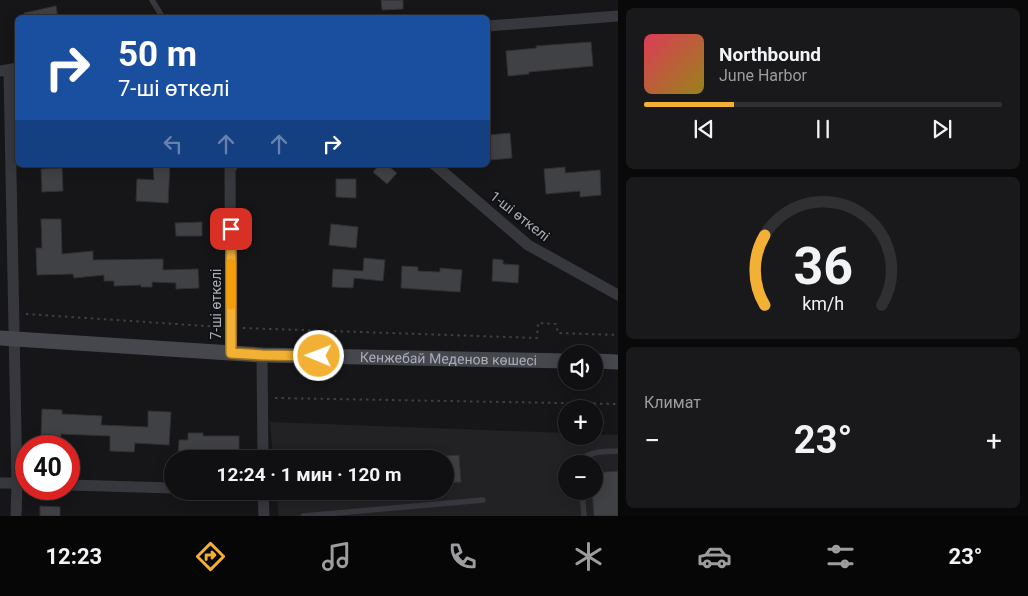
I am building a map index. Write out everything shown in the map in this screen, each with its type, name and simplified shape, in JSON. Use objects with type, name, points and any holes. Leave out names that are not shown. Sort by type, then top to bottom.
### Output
[{"type":"street","points":[[490,26],[618,16]]},
{"type":"street","points":[[9,70],[13,314],[7,338],[16,435]]},
{"type":"street","name":"7-ші өткелі","points":[[231,167],[231,353]]},
{"type":"street","name":"1-ші өткелі","points":[[437,167],[528,245],[618,295]]},
{"type":"street","name":"Кенжебай Меденов көшесі","points":[[7,338],[262,355],[558,361]]},
{"type":"street","points":[[262,355],[263,450]]},
{"type":"street","points":[[603,361],[618,362]]},
{"type":"street","points":[[0,483],[15,483]]},
{"type":"street","points":[[80,485],[164,488]]},
{"type":"street","points":[[16,516],[18,500]]},
{"type":"street","points":[[263,500],[264,516]]},
{"type":"lane","points":[[152,0],[162,15]]},
{"type":"lane","points":[[589,455],[618,451]]},
{"type":"lane","points":[[303,516],[483,500]]},
{"type":"lane","points":[[583,500],[584,516]]},
{"type":"path","points":[[13,314],[231,328],[537,338],[538,323],[556,324],[558,333],[618,335]]},
{"type":"path","points":[[262,398],[618,404]]},
{"type":"shaded area","points":[[270,422],[558,433],[558,445],[603,445],[603,434],[618,435],[618,516],[279,516],[277,500],[454,500],[454,450],[272,450]]},
{"type":"building","points":[[381,0],[403,0],[403,9],[382,10]]},
{"type":"building","points":[[56,6],[58,15],[24,15],[24,13]]},
{"type":"building","points":[[591,42],[593,66],[529,72],[529,74],[508,76],[506,51],[537,48],[536,46]]},
{"type":"building","points":[[510,133],[512,158],[491,160],[490,135]]},
{"type":"building","points":[[153,167],[170,167],[168,203],[136,201],[137,179],[154,180]]},
{"type":"building","points":[[377,167],[390,167],[397,173],[387,184],[373,172]]},
{"type":"building","points":[[565,167],[565,173],[600,170],[601,195],[580,197],[580,191],[546,194],[544,169]]},
{"type":"building","points":[[62,168],[63,191],[42,192],[41,169]]},
{"type":"building","points":[[336,179],[356,179],[356,198],[336,197]]},
{"type":"building","points":[[41,219],[61,219],[62,254],[93,251],[93,260],[163,259],[163,270],[198,269],[199,288],[176,289],[176,283],[152,282],[152,287],[141,287],[141,285],[114,286],[114,281],[104,281],[104,275],[74,278],[73,274],[37,275],[36,248],[42,248]]},
{"type":"building","points":[[202,222],[202,236],[176,236],[175,223]]},
{"type":"building","points":[[331,224],[358,227],[356,248],[329,245]]},
{"type":"building","points":[[364,258],[385,260],[383,281],[354,278],[353,288],[332,287],[333,269],[363,271]]},
{"type":"building","points":[[493,259],[503,260],[503,264],[519,265],[518,283],[492,281]]},
{"type":"building","points":[[402,266],[418,267],[418,271],[440,272],[440,268],[462,270],[460,292],[401,288]]},
{"type":"building","points":[[42,409],[62,410],[62,414],[102,416],[101,425],[148,427],[148,411],[171,412],[169,445],[135,443],[134,452],[110,451],[110,436],[41,435]]},
{"type":"building","points":[[188,433],[203,433],[203,436],[239,436],[239,450],[178,450],[179,440],[188,440]]},
{"type":"building","points":[[454,455],[459,455],[461,482],[454,482]]},
{"type":"building","points":[[618,471],[618,516],[594,516],[593,500],[603,500],[603,472]]},
{"type":"building","points":[[40,506],[60,507],[60,516],[40,516]]},
{"type":"slow traffic","points":[[231,263],[231,305]]},
{"type":"route","points":[[231,229],[231,353],[319,356]]}]
